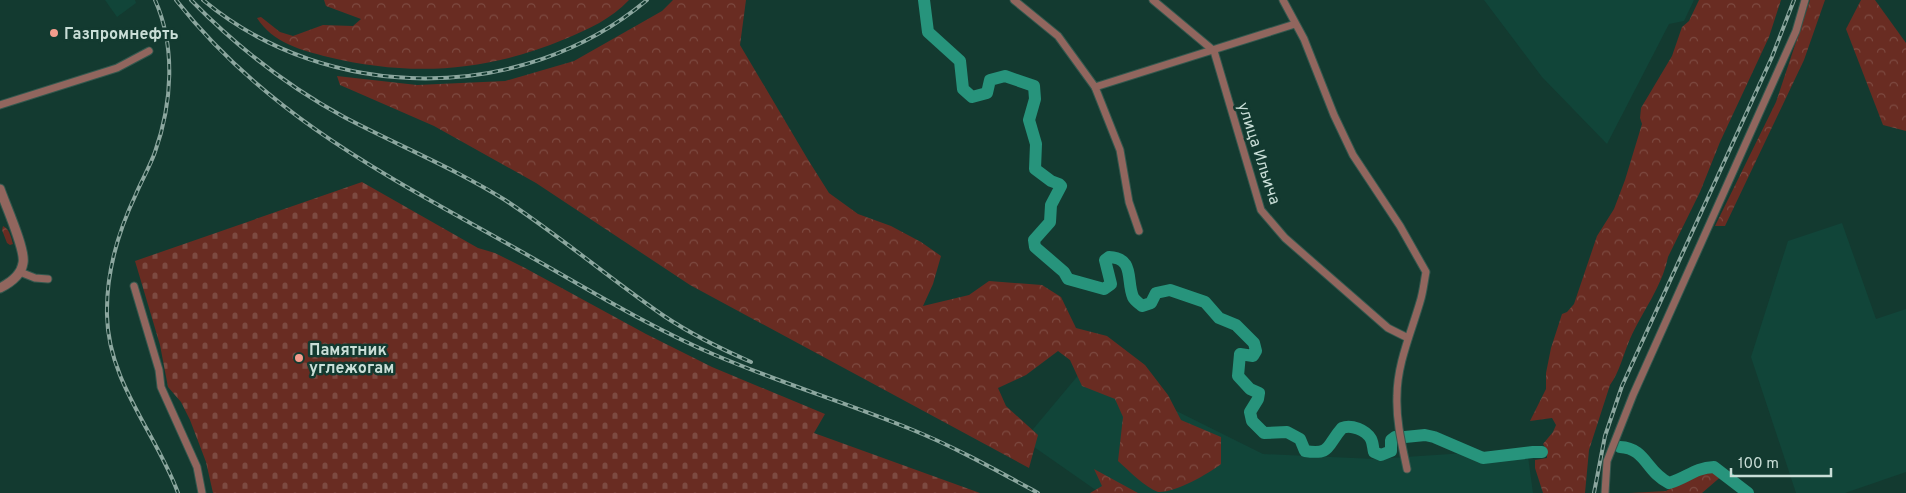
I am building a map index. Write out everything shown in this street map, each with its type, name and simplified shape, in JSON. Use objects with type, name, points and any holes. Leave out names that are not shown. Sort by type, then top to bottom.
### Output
[{"type":"street","points":[[1014,0],[1058,36],[1095,86],[1120,150],[1129,202],[1138,232]]},
{"type":"street","points":[[1153,0],[1214,50]]},
{"type":"street","points":[[1283,0],[1304,39],[1334,115],[1353,156],[1400,226],[1426,272],[1421,300],[1408,338],[1400,371],[1397,396],[1399,428],[1406,470]]},
{"type":"street","points":[[1605,493],[1607,461],[1633,395],[1796,31],[1806,0]]},
{"type":"street","points":[[1095,86],[1295,24]]},
{"type":"street","name":"улица Ильича","points":[[1214,50],[1261,210],[1286,238],[1388,328],[1408,338]]},
{"type":"street","points":[[0,105],[117,68],[148,51]]},
{"type":"street","points":[[0,189],[22,251],[23,263],[20,272],[14,279],[0,288]]},
{"type":"street","points":[[20,272],[34,278],[48,279]]},
{"type":"street","points":[[134,286],[159,370],[161,387],[197,468],[202,493]]},
{"type":"shaded area","points":[[105,0],[135,0],[136,3],[117,17]]},
{"type":"shaded area","points":[[1484,0],[1694,0],[1684,21],[1669,24],[1607,144],[1542,77]]},
{"type":"shaded area","points":[[1842,223],[1876,319],[1906,309],[1906,472],[1845,493],[1796,493],[1751,357],[1788,241]]},
{"type":"shaded area","points":[[1086,366],[1263,454],[1375,459],[1527,449],[1533,493],[1100,493],[1024,440]]},
{"type":"green space","points":[[324,0],[629,0],[615,13],[599,23],[536,50],[507,59],[448,68],[389,67],[328,57],[288,44],[271,34],[257,18],[261,17],[280,32],[293,36],[323,25],[353,26],[361,19],[326,6]]},
{"type":"green space","points":[[673,0],[746,0],[740,45],[829,193],[858,214],[891,226],[921,242],[941,256],[933,284],[923,306],[969,295],[989,281],[1042,285],[1061,297],[1076,328],[1107,336],[1145,365],[1168,395],[1181,420],[1221,437],[1221,464],[1200,478],[1173,489],[1158,492],[1148,486],[1118,461],[1123,417],[1115,399],[1082,386],[1070,360],[1058,351],[1026,375],[998,388],[1006,406],[1038,435],[1029,468],[690,285],[536,183],[434,126],[340,85],[337,76],[417,85],[505,81],[574,61],[662,11]]},
{"type":"green space","points":[[1699,0],[1781,0],[1769,37],[1720,142],[1700,192],[1668,257],[1657,289],[1635,329],[1619,369],[1610,385],[1589,450],[1585,493],[1543,493],[1535,468],[1535,460],[1547,458],[1547,450],[1543,444],[1556,425],[1552,418],[1530,421],[1546,389],[1546,373],[1551,348],[1562,314],[1567,312],[1574,304],[1597,236],[1614,209],[1625,180],[1642,124],[1640,118],[1641,108],[1672,56],[1682,27],[1689,21]]},
{"type":"green space","points":[[1810,0],[1825,0],[1804,60],[1725,226],[1715,226],[1776,102]]},
{"type":"green space","points":[[1861,0],[1875,0],[1906,43],[1906,131],[1883,125],[1846,29]]},
{"type":"green space","points":[[362,182],[478,248],[495,253],[525,268],[646,334],[712,367],[825,414],[814,433],[980,493],[213,493],[206,462],[190,420],[181,402],[168,387],[160,345],[135,261]]},
{"type":"green space","points":[[3,226],[9,231],[13,244],[7,243],[2,230]]},
{"type":"green space","points":[[1705,468],[1724,474],[1702,493],[1629,493],[1666,491]]},
{"type":"green space","points":[[1094,469],[1138,493],[1090,493],[1102,486]]},
{"type":"waterway","points":[[924,0],[928,32],[960,61],[963,89],[972,97],[987,93],[990,80],[1005,76],[1034,86],[1035,99],[1029,120],[1036,144],[1035,169],[1061,186],[1051,205],[1050,222],[1034,240],[1035,247],[1064,272],[1068,279],[1104,289],[1111,284],[1105,260],[1109,257],[1117,258],[1123,261],[1126,266],[1133,297],[1142,306],[1151,303],[1156,293],[1170,290],[1205,302],[1219,318],[1236,325],[1254,343],[1256,351],[1253,356],[1240,354],[1238,376],[1250,389],[1259,393],[1258,399],[1250,412],[1252,421],[1264,433],[1287,432],[1300,439],[1305,451],[1320,452],[1328,448],[1342,428],[1354,427],[1369,436],[1374,452],[1381,455],[1391,451],[1391,440],[1395,437]]},
{"type":"waterway","points":[[1405,437],[1425,435],[1434,437],[1483,458],[1542,452]]},
{"type":"waterway","points":[[1620,447],[1629,448],[1641,456],[1655,473],[1669,483],[1701,469],[1714,467],[1748,493]]},
{"type":"railway","points":[[155,0],[162,18],[169,56],[168,95],[165,115],[155,152],[130,208],[114,253],[107,299],[107,315],[109,339],[115,363],[178,493]]},
{"type":"railway","points":[[176,0],[212,41],[250,78],[290,111],[333,141],[422,196],[664,331],[739,365],[925,435],[1038,493]]},
{"type":"railway","points":[[191,0],[244,49],[302,92],[344,117],[486,188],[545,228],[664,316],[706,341],[751,362]]},
{"type":"railway","points":[[203,0],[253,34],[308,59],[365,73],[425,78],[485,74],[542,59],[597,34],[647,0]]},
{"type":"railway","points":[[1594,493],[1605,436],[1622,386],[1772,57],[1794,0]]},
{"type":"place","name":"Газпромнефть","points":[[54,33]]},
{"type":"place","name":"Памятник углежогам","points":[[299,358]]}]
